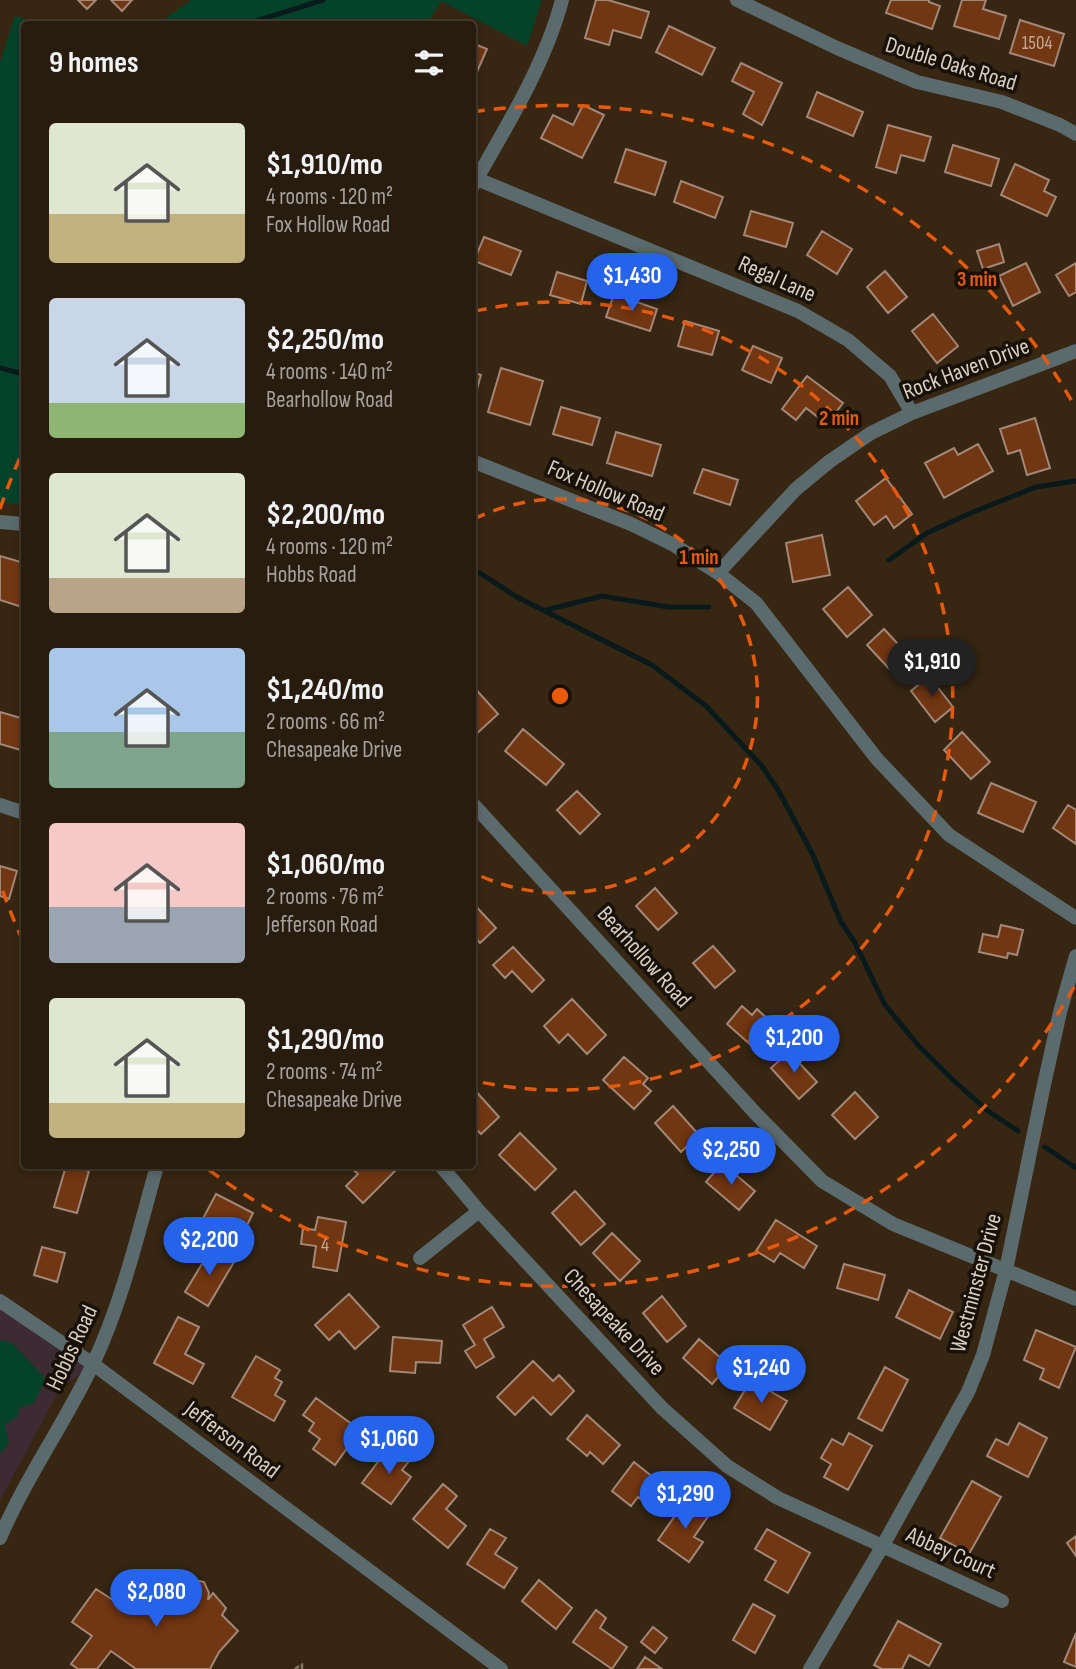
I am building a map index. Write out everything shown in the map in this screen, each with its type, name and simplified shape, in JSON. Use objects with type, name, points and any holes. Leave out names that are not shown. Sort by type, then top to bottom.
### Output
[{"type":"street","points":[[476,177],[538,65],[562,0]]},
{"type":"street","name":"Double Oaks Road","points":[[737,0],[916,82],[1002,102],[1076,134]]},
{"type":"street","name":"Regal Lane","points":[[476,182],[798,311],[848,340],[890,376],[912,413]]},
{"type":"street","name":"Rock Haven Drive","points":[[718,573],[780,505],[822,468],[871,433],[912,413],[1076,351]]},
{"type":"street","name":"Fox Hollow Road","points":[[476,463],[631,524],[674,545],[718,573],[756,603],[877,759],[949,835],[1076,918]]},
{"type":"street","points":[[0,522],[21,524]]},
{"type":"street","points":[[0,805],[21,812]]},
{"type":"street","name":"Bearhollow Road","points":[[476,807],[757,1115],[822,1181],[893,1224],[1076,1299]]},
{"type":"street","name":"Westminster Drive","points":[[810,1669],[968,1392],[987,1342],[1006,1270],[1047,1071],[1076,956]]},
{"type":"street","name":"Hobbs Road","points":[[0,1538],[13,1507],[93,1364],[116,1309],[156,1169]]},
{"type":"street","name":"Chesapeake Drive","points":[[444,1169],[662,1408],[727,1466],[778,1498],[882,1547]]},
{"type":"street","points":[[420,1258],[480,1211]]},
{"type":"street","name":"Jefferson Road","points":[[0,1301],[93,1364],[501,1669]]},
{"type":"street","name":"Abbey Court","points":[[882,1547],[1002,1601]]},
{"type":"path","points":[[295,1669],[302,1664],[302,1669]]},
{"type":"shaded area","points":[[0,1301],[93,1364],[60,1389],[0,1500]]},
{"type":"green space","points":[[191,0],[542,0],[527,46],[441,1],[429,21],[162,21]]},
{"type":"green space","points":[[15,16],[32,21],[21,21],[21,505],[0,502],[0,62]]},
{"type":"green space","points":[[0,1340],[12,1343],[46,1379],[34,1403],[19,1408],[18,1416],[5,1425],[9,1444],[0,1453]]},
{"type":"building","points":[[78,0],[96,0],[87,9]]},
{"type":"building","points":[[111,0],[132,0],[122,11]]},
{"type":"building","points":[[596,0],[608,0],[649,12],[641,38],[613,30],[609,45],[585,38]]},
{"type":"building","points":[[891,0],[929,0],[940,6],[932,29],[886,13]]},
{"type":"building","points":[[962,0],[986,0],[983,9],[1006,16],[999,39],[954,26]]},
{"type":"building","points":[[1020,20],[1064,34],[1054,66],[1010,53]]},
{"type":"building","points":[[669,26],[715,48],[702,75],[656,52]]},
{"type":"building","points":[[476,45],[487,49],[476,74]]},
{"type":"building","points":[[741,63],[782,83],[762,125],[743,114],[754,92],[732,81]]},
{"type":"building","points":[[817,92],[863,112],[853,136],[807,117]]},
{"type":"building","points":[[583,105],[604,115],[582,158],[541,138],[553,115],[573,125]]},
{"type":"building","points":[[888,125],[931,137],[924,161],[901,155],[896,173],[876,167]]},
{"type":"building","points":[[953,145],[999,159],[991,186],[945,172]]},
{"type":"building","points":[[626,149],[666,162],[655,195],[615,182]]},
{"type":"building","points":[[1015,164],[1049,180],[1044,191],[1056,197],[1047,216],[1001,195]]},
{"type":"building","points":[[681,181],[723,197],[715,218],[674,202]]},
{"type":"building","points":[[751,211],[793,223],[786,247],[744,235]]},
{"type":"building","points":[[822,231],[852,249],[837,274],[807,255]]},
{"type":"building","points":[[484,237],[521,251],[511,275],[476,262]]},
{"type":"building","points":[[999,244],[1004,262],[983,269],[977,251]]},
{"type":"building","points":[[1026,263],[1040,292],[1013,306],[999,276]]},
{"type":"building","points":[[1076,263],[1076,292],[1069,296],[1056,275]]},
{"type":"building","points":[[885,271],[907,297],[888,313],[867,287]]},
{"type":"building","points":[[557,272],[587,281],[581,304],[550,295]]},
{"type":"building","points":[[614,294],[657,309],[650,331],[606,317]]},
{"type":"building","points":[[933,314],[958,346],[937,363],[912,331]]},
{"type":"building","points":[[685,321],[719,331],[712,355],[678,346]]},
{"type":"building","points":[[753,346],[782,358],[771,383],[742,370]]},
{"type":"building","points":[[501,368],[543,381],[530,425],[488,412]]},
{"type":"building","points":[[476,373],[481,375],[476,392]]},
{"type":"building","points":[[807,376],[843,403],[827,424],[806,408],[796,420],[782,409]]},
{"type":"building","points":[[561,407],[600,418],[592,445],[553,434]]},
{"type":"building","points":[[1035,418],[1050,468],[1027,475],[1020,450],[1008,454],[1000,429]]},
{"type":"building","points":[[616,432],[661,445],[652,476],[607,463]]},
{"type":"building","points":[[978,444],[993,471],[944,498],[925,463],[954,448],[958,455]]},
{"type":"building","points":[[703,469],[738,480],[730,505],[694,493]]},
{"type":"building","points":[[886,478],[912,514],[894,528],[886,516],[874,525],[856,501]]},
{"type":"building","points":[[822,535],[830,575],[793,582],[786,543]]},
{"type":"building","points":[[0,556],[21,562],[21,607],[0,600]]},
{"type":"building","points":[[848,587],[872,615],[847,637],[823,609]]},
{"type":"building","points":[[884,629],[911,658],[894,674],[867,645]]},
{"type":"building","points":[[929,676],[953,707],[935,722],[911,691]]},
{"type":"building","points":[[476,689],[498,714],[476,734]]},
{"type":"building","points":[[0,712],[21,718],[21,750],[0,744]]},
{"type":"building","points":[[523,729],[564,764],[546,785],[505,751]]},
{"type":"building","points":[[962,732],[990,762],[971,779],[944,750]]},
{"type":"building","points":[[991,783],[1036,802],[1023,832],[978,813]]},
{"type":"building","points":[[577,791],[600,814],[580,834],[557,810]]},
{"type":"building","points":[[1068,805],[1076,810],[1076,844],[1053,828]]},
{"type":"building","points":[[0,866],[17,871],[9,899],[0,896]]},
{"type":"building","points":[[655,888],[677,913],[658,930],[636,906]]},
{"type":"building","points":[[476,906],[496,928],[480,943],[476,938]]},
{"type":"building","points":[[1001,925],[1023,930],[1017,955],[1008,953],[1007,958],[979,952],[983,934],[998,937]]},
{"type":"building","points":[[713,946],[735,971],[715,988],[693,963]]},
{"type":"building","points":[[513,947],[544,980],[532,992],[512,971],[505,978],[493,965]]},
{"type":"building","points":[[572,999],[606,1035],[587,1054],[568,1034],[559,1043],[544,1026]]},
{"type":"building","points":[[742,1006],[752,1015],[757,1009],[772,1023],[752,1046],[727,1024]]},
{"type":"building","points":[[789,1052],[817,1082],[799,1099],[771,1068]]},
{"type":"building","points":[[624,1057],[648,1078],[643,1084],[651,1091],[634,1109],[603,1080]]},
{"type":"building","points":[[476,1091],[499,1117],[481,1134],[476,1129]]},
{"type":"building","points":[[855,1092],[878,1117],[855,1139],[832,1115]]},
{"type":"building","points":[[673,1106],[699,1135],[681,1152],[655,1123]]},
{"type":"building","points":[[520,1133],[556,1169],[535,1190],[499,1155]]},
{"type":"building","points":[[722,1163],[755,1191],[739,1210],[706,1182]]},
{"type":"building","points":[[65,1169],[89,1171],[77,1213],[54,1207]]},
{"type":"building","points":[[352,1169],[397,1169],[363,1203],[346,1186],[358,1174]]},
{"type":"building","points":[[575,1191],[605,1224],[581,1245],[552,1213]]},
{"type":"building","points":[[216,1194],[253,1213],[238,1244],[200,1224]]},
{"type":"building","points":[[318,1217],[346,1222],[337,1271],[313,1267],[316,1246],[301,1244],[303,1228],[315,1230]]},
{"type":"building","points":[[776,1220],[817,1246],[804,1268],[780,1253],[774,1262],[756,1251]]},
{"type":"building","points":[[612,1233],[640,1261],[620,1281],[593,1253]]},
{"type":"building","points":[[42,1247],[65,1253],[57,1282],[34,1275]]},
{"type":"building","points":[[211,1249],[234,1262],[208,1306],[185,1292]]},
{"type":"building","points":[[844,1264],[885,1275],[878,1300],[837,1288]]},
{"type":"building","points":[[909,1290],[953,1312],[940,1339],[896,1317]]},
{"type":"building","points":[[349,1294],[379,1327],[355,1349],[339,1331],[329,1340],[315,1325]]},
{"type":"building","points":[[662,1296],[686,1326],[667,1342],[643,1313]]},
{"type":"building","points":[[492,1307],[504,1327],[484,1339],[494,1357],[476,1368],[465,1351],[475,1345],[463,1325]]},
{"type":"building","points":[[178,1317],[199,1327],[185,1354],[204,1364],[193,1384],[154,1363]]},
{"type":"building","points":[[1036,1330],[1076,1347],[1059,1388],[1040,1379],[1044,1369],[1024,1360]]},
{"type":"building","points":[[393,1337],[442,1341],[440,1363],[416,1362],[415,1373],[390,1371]]},
{"type":"building","points":[[699,1339],[729,1365],[712,1384],[683,1358]]},
{"type":"building","points":[[256,1356],[280,1370],[275,1378],[282,1382],[275,1395],[285,1401],[274,1421],[232,1397]]},
{"type":"building","points":[[533,1361],[553,1381],[559,1375],[574,1391],[551,1415],[533,1397],[515,1415],[497,1397]]},
{"type":"building","points":[[885,1367],[908,1380],[882,1431],[858,1418]]},
{"type":"building","points":[[751,1380],[787,1401],[770,1430],[734,1408]]},
{"type":"building","points":[[316,1398],[360,1430],[335,1465],[313,1449],[320,1439],[309,1431],[314,1423],[303,1415]]},
{"type":"building","points":[[587,1415],[620,1445],[603,1464],[590,1452],[587,1456],[567,1439]]},
{"type":"building","points":[[1019,1423],[1047,1438],[1028,1477],[987,1456],[996,1439],[1008,1445]]},
{"type":"building","points":[[849,1433],[872,1446],[848,1490],[824,1477],[831,1464],[821,1458],[832,1439],[843,1445]]},
{"type":"building","points":[[390,1446],[410,1460],[402,1470],[411,1477],[391,1504],[362,1483]]},
{"type":"building","points":[[634,1462],[674,1494],[658,1513],[638,1497],[631,1506],[612,1491]]},
{"type":"building","points":[[972,1481],[1001,1497],[969,1554],[940,1538]]},
{"type":"building","points":[[443,1484],[457,1496],[446,1509],[466,1526],[448,1548],[413,1519]]},
{"type":"building","points":[[686,1500],[709,1515],[694,1537],[703,1542],[689,1562],[658,1540]]},
{"type":"building","points":[[490,1529],[506,1538],[495,1554],[517,1568],[504,1588],[467,1564]]},
{"type":"building","points":[[767,1529],[810,1553],[788,1593],[765,1580],[776,1561],[755,1549]]},
{"type":"building","points":[[1076,1536],[1076,1556],[1067,1543]]},
{"type":"building","points":[[176,1575],[190,1579],[188,1584],[195,1580],[204,1582],[209,1593],[208,1600],[213,1593],[226,1608],[222,1615],[238,1631],[219,1652],[210,1669],[136,1669],[111,1651],[97,1669],[78,1669],[71,1664],[92,1636],[72,1622],[96,1589],[116,1602],[126,1588],[150,1606]]},
{"type":"building","points":[[539,1580],[572,1608],[556,1629],[522,1601]]},
{"type":"building","points":[[753,1604],[775,1616],[755,1653],[733,1640]]},
{"type":"building","points":[[596,1610],[606,1618],[600,1628],[627,1647],[612,1669],[573,1642]]},
{"type":"building","points":[[898,1621],[941,1644],[929,1666],[909,1655],[902,1669],[882,1669],[874,1665]]},
{"type":"building","points":[[653,1627],[667,1638],[655,1653],[641,1642]]},
{"type":"building","points":[[1076,1633],[1076,1667],[1064,1662]]},
{"type":"building","points":[[645,1657],[662,1669],[637,1669]]},
{"type":"waterway","points":[[256,21],[323,0]]},
{"type":"waterway","points":[[0,368],[21,373]]},
{"type":"waterway","points":[[889,560],[927,533],[973,512],[1036,487],[1076,481]]},
{"type":"waterway","points":[[476,571],[517,597],[652,665],[706,706],[761,765],[777,788],[812,853],[841,922],[854,941],[885,1005],[918,1045],[953,1080],[988,1111],[1018,1131]]},
{"type":"waterway","points":[[546,610],[602,596],[669,607],[709,607]]},
{"type":"waterway","points":[[1045,1147],[1076,1168]]}]
